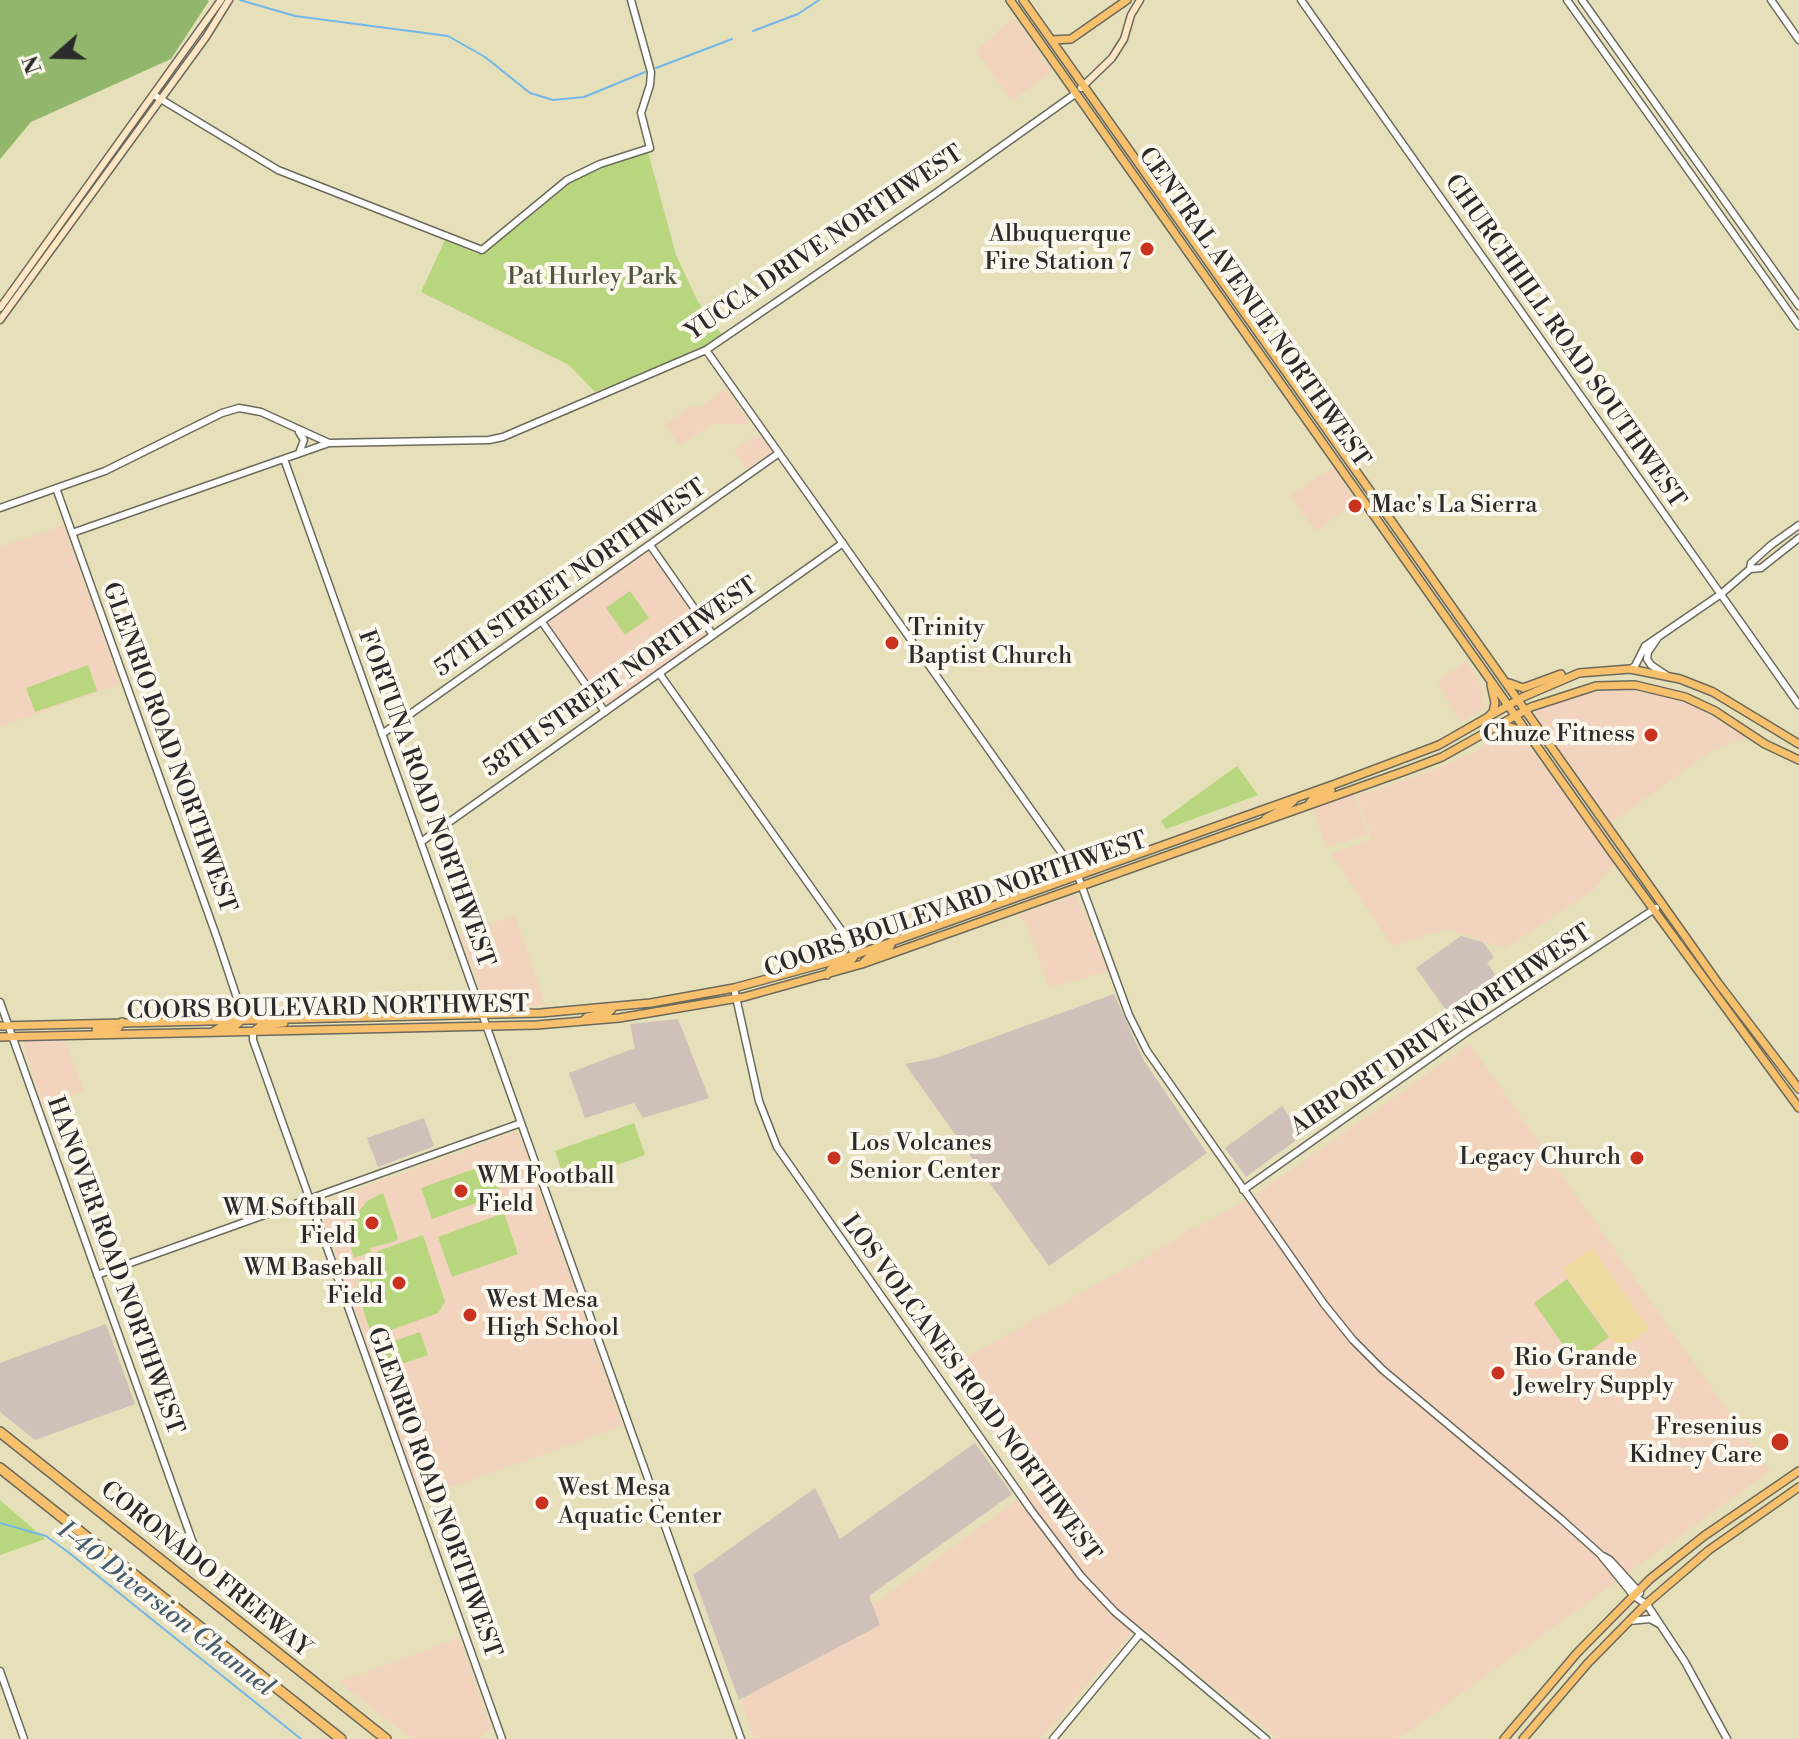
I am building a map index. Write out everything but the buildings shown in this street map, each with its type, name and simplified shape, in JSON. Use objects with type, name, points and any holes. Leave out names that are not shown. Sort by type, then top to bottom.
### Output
[{"type":"highway","name":"CORONADO FREEWAY","points":[[0,1432],[386,1739]]},
{"type":"highway","name":"CORONADO FREEWAY","points":[[0,1468],[341,1739]]},
{"type":"main road","points":[[0,320],[157,97],[221,0]]},
{"type":"main road","points":[[0,308],[229,0]]},
{"type":"main road","name":"CENTRAL AVENUE NORTHWEST","points":[[1010,0],[1653,910],[1799,1108]]},
{"type":"main road","points":[[1023,0],[1688,941],[1799,1089]]},
{"type":"main road","points":[[1052,40],[1074,37],[1127,0]]},
{"type":"main road","points":[[1075,94],[1112,58],[1124,39],[1131,15],[1140,0]]},
{"type":"main road","points":[[1507,681],[1523,688],[1564,673],[1630,669],[1666,675],[1713,692],[1799,744]]},
{"type":"main road","points":[[1483,722],[1493,712],[1495,703],[1486,673]]},
{"type":"main road","name":"COORS BOULEVARD NORTHWEST","points":[[4,1026],[613,1008],[734,988],[855,955],[1338,783],[1439,745],[1519,700],[1579,673]]},
{"type":"main road","name":"COORS BOULEVARD NORTHWEST","points":[[0,1037],[583,1022],[737,998],[862,964],[1442,757],[1526,709],[1596,686],[1654,688],[1700,704],[1765,744],[1799,760]]},
{"type":"main road","points":[[1494,728],[1507,726],[1527,732]]},
{"type":"main road","points":[[1439,745],[1442,757]]},
{"type":"main road","points":[[1308,805],[1314,797],[1334,789],[1338,783]]},
{"type":"main road","points":[[1261,822],[1287,807],[1296,797]]},
{"type":"main road","points":[[862,964],[871,955],[889,948],[893,941]]},
{"type":"main road","points":[[1679,946],[1688,941]]},
{"type":"main road","points":[[827,975],[831,969],[851,961],[855,955]]},
{"type":"main road","points":[[639,1015],[645,1009],[674,999]]},
{"type":"main road","points":[[583,1022],[587,1017],[608,1013],[613,1008]]},
{"type":"main road","points":[[253,1032],[262,1025],[281,1024],[289,1019]]},
{"type":"main road","points":[[212,1032],[221,1027],[235,1026],[242,1020]]},
{"type":"main road","points":[[83,1035],[89,1030],[118,1028],[122,1022]]},
{"type":"main road","points":[[1504,1739],[1577,1653],[1650,1579],[1704,1536],[1799,1471]]},
{"type":"main road","points":[[1523,1739],[1588,1663],[1646,1604],[1701,1557],[1799,1487]]},
{"type":"street","points":[[157,97],[278,170],[482,250],[567,180],[600,164],[650,148],[641,113],[651,72],[631,0]]},
{"type":"street","name":"CHURCHHILL ROAD SOUTHWEST","points":[[1301,0],[1799,705]]},
{"type":"street","points":[[1567,0],[1799,326]]},
{"type":"street","points":[[1582,0],[1799,306]]},
{"type":"street","points":[[1771,0],[1799,40]]},
{"type":"street","name":"YUCCA DRIVE NORTHWEST","points":[[329,443],[495,440],[706,350],[1075,94]]},
{"type":"street","points":[[706,350],[1078,876],[1136,1031],[1155,1064],[1324,1304],[1368,1356],[1600,1554],[1663,1627],[1727,1739]]},
{"type":"street","points":[[0,508],[112,468],[231,410],[256,410],[329,443]]},
{"type":"street","points":[[296,429],[304,440],[299,453]]},
{"type":"street","points":[[72,533],[329,443]]},
{"type":"street","name":"57TH STREET NORTHWEST","points":[[382,734],[779,453]]},
{"type":"street","name":"FORTUNA ROAD NORTHWEST","points":[[284,459],[741,1739]]},
{"type":"street","name":"GLENRIO ROAD NORTHWEST","points":[[56,488],[217,938],[242,1020]]},
{"type":"street","points":[[1750,569],[1751,563],[1771,545],[1799,525]]},
{"type":"street","points":[[1630,669],[1635,666],[1645,646],[1721,594],[1750,569],[1761,568],[1799,538]]},
{"type":"street","name":"58TH STREET NORTHWEST","points":[[421,842],[843,543]]},
{"type":"street","points":[[650,545],[713,635]]},
{"type":"street","points":[[542,622],[605,712]]},
{"type":"street","points":[[1657,639],[1647,659],[1666,675]]},
{"type":"street","points":[[659,673],[844,934],[855,955]]},
{"type":"street","name":"AIRPORT DRIVE NORTHWEST","points":[[1243,1190],[1464,1034],[1663,904]]},
{"type":"street","name":"LOS VOLCANES ROAD NORTHWEST","points":[[734,988],[764,1117],[781,1154],[1061,1551],[1098,1595],[1140,1634],[1266,1739]]},
{"type":"street","name":"HANOVER ROAD NORTHWEST","points":[[0,1002],[4,1026],[13,1036],[193,1543]]},
{"type":"street","name":"GLENRIO ROAD NORTHWEST","points":[[253,1032],[253,1040],[502,1739]]},
{"type":"street","points":[[97,1275],[521,1123]]},
{"type":"street","points":[[1600,1554],[1629,1580],[1637,1594]]},
{"type":"street","points":[[1629,1580],[1650,1579]]},
{"type":"street","points":[[1629,1621],[1650,1619],[1663,1627]]},
{"type":"street","points":[[1053,1739],[1140,1634]]},
{"type":"street","points":[[0,1671],[24,1739]]},
{"type":"shaded area","points":[[1014,17],[1052,71],[1012,101],[976,51]]},
{"type":"shaded area","points":[[726,388],[750,424],[713,424],[680,446],[665,425],[692,405],[696,410]]},
{"type":"shaded area","points":[[754,436],[762,437],[773,453],[749,471],[734,450]]},
{"type":"shaded area","points":[[1333,467],[1356,502],[1316,531],[1290,496]]},
{"type":"shaded area","points":[[64,525],[120,684],[0,727],[0,547]]},
{"type":"shaded area","points":[[649,550],[709,634],[605,708],[546,623]]},
{"type":"shaded area","points":[[1467,661],[1483,690],[1483,709],[1460,723],[1437,681]]},
{"type":"shaded area","points":[[1609,690],[1640,690],[1689,702],[1747,738],[1715,749],[1609,824],[1534,713],[1537,708],[1574,696]]},
{"type":"shaded area","points":[[1502,734],[1523,738],[1615,862],[1594,890],[1505,948],[1447,929],[1392,946],[1331,854],[1372,839],[1357,795],[1424,774],[1473,753]]},
{"type":"shaded area","points":[[1353,792],[1368,834],[1326,848],[1312,806]]},
{"type":"shaded area","points":[[1076,894],[1108,971],[1049,988],[1026,923],[1018,915]]},
{"type":"shaded area","points":[[515,915],[546,1006],[486,1006],[460,935]]},
{"type":"shaded area","points":[[1461,936],[1483,942],[1494,957],[1487,963],[1508,993],[1458,1027],[1416,968]]},
{"type":"shaded area","points":[[1114,994],[1144,1061],[1207,1153],[1049,1266],[905,1064],[936,1058]]},
{"type":"shaded area","points":[[678,1019],[709,1098],[643,1118],[634,1103],[585,1118],[569,1073],[635,1048],[630,1024]]},
{"type":"shaded area","points":[[65,1039],[84,1091],[43,1105],[23,1045],[27,1040]]},
{"type":"shaded area","points":[[1470,1044],[1770,1471],[1398,1739],[1278,1739],[1138,1625],[1040,1739],[754,1739],[741,1701],[1032,1489],[946,1369],[1172,1242],[1193,1227],[1195,1229],[1257,1194]]},
{"type":"shaded area","points":[[1282,1106],[1303,1135],[1246,1177],[1225,1148]]},
{"type":"shaded area","points":[[424,1118],[434,1146],[378,1167],[367,1138]]},
{"type":"shaded area","name":"West Mesa High School","points":[[519,1133],[623,1426],[421,1498],[318,1204]]},
{"type":"shaded area","points":[[106,1324],[135,1404],[35,1440],[0,1412],[0,1363]]},
{"type":"shaded area","points":[[975,1443],[1012,1494],[869,1596],[880,1625],[739,1700],[693,1575],[815,1488],[840,1539]]},
{"type":"shaded area","points":[[459,1638],[491,1728],[480,1739],[412,1739],[339,1682]]},
{"type":"green space","points":[[0,0],[209,1],[171,59],[31,122],[0,159]]},
{"type":"green space","name":"Pat Hurley Park","points":[[648,152],[676,255],[697,300],[722,335],[701,349],[595,392],[569,365],[421,292],[445,240],[477,254],[485,252],[577,178],[595,168]]},
{"type":"green space","points":[[630,591],[649,618],[625,635],[606,608]]},
{"type":"green space","points":[[88,665],[97,691],[35,712],[26,688]]},
{"type":"green space","points":[[1237,766],[1258,795],[1166,829],[1161,821]]},
{"type":"green space","points":[[634,1123],[645,1155],[566,1183],[555,1151]]},
{"type":"green space","name":"WM Football Field","points":[[490,1163],[501,1194],[432,1219],[421,1188]]},
{"type":"green space","name":"WM Softball Field","points":[[383,1193],[398,1238],[370,1248],[371,1252],[354,1258],[349,1241],[352,1220],[367,1201]]},
{"type":"green space","points":[[504,1213],[518,1254],[452,1277],[438,1237]]},
{"type":"green space","name":"WM Baseball Field","points":[[423,1235],[445,1302],[438,1313],[372,1337],[357,1291],[363,1269],[378,1251]]},
{"type":"green space","points":[[1567,1279],[1609,1337],[1575,1362],[1534,1303]]},
{"type":"green space","points":[[420,1332],[428,1355],[381,1371],[373,1348]]},
{"type":"green space","points":[[0,1500],[45,1539],[0,1555]]},
{"type":"sand","points":[[1592,1248],[1649,1329],[1620,1350],[1562,1269]]},
{"type":"waterway","points":[[240,0],[295,16],[448,36],[485,57],[530,93],[553,100],[584,97],[645,72]]},
{"type":"waterway","points":[[753,31],[798,14],[819,0]]},
{"type":"waterway","points":[[656,68],[732,39]]},
{"type":"waterway","name":"I-40 Diversion Channel","points":[[0,1523],[46,1536],[301,1739]]},
{"type":"place","name":"Albuquerque Fire Station 7","points":[[1147,249]]},
{"type":"place","name":"Mac's La Sierra","points":[[1355,506]]},
{"type":"place","name":"Trinity Baptist Church","points":[[892,643]]},
{"type":"place","name":"Chuze Fitness","points":[[1651,735]]},
{"type":"place","name":"Los Volcanes Senior Center","points":[[834,1158]]},
{"type":"place","name":"Legacy Church","points":[[1637,1158]]},
{"type":"place","name":"WM Football Field","points":[[461,1191]]},
{"type":"place","name":"WM Softball Field","points":[[372,1223]]},
{"type":"place","name":"WM Baseball Field","points":[[399,1283]]},
{"type":"place","name":"West Mesa High School","points":[[470,1315]]},
{"type":"place","name":"Rio Grande Jewelry Supply","points":[[1498,1373]]},
{"type":"place","name":"Fresenius Kidney Care","points":[[1780,1442]]},
{"type":"place","name":"West Mesa Aquatic Center","points":[[542,1503]]}]
